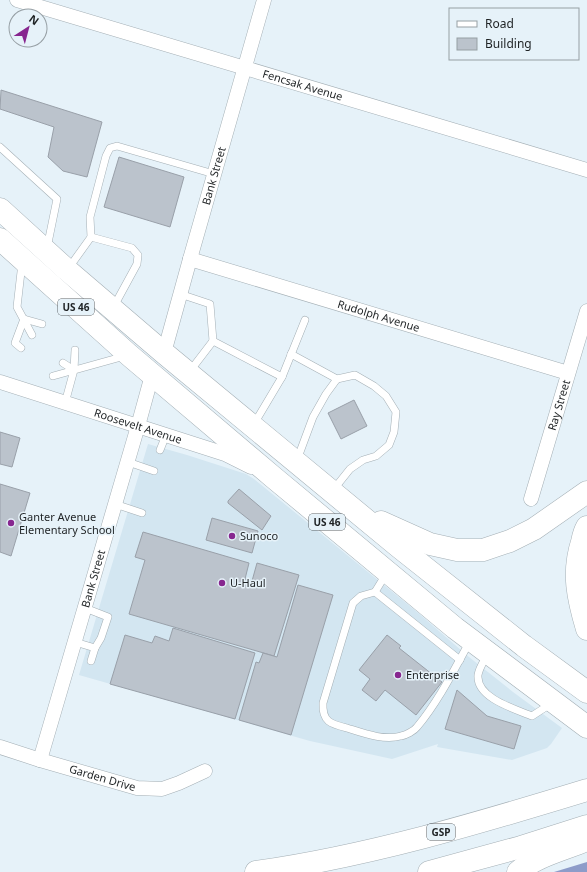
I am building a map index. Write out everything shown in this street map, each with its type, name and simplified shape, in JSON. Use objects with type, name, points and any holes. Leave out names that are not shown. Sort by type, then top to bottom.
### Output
[{"type":"highway","name":"US 46","points":[[0,209],[67,270],[164,353],[354,510],[524,646],[587,692]]},
{"type":"highway","name":"US 46","points":[[0,238],[152,375],[273,477],[479,646],[587,727]]},
{"type":"highway","points":[[354,510],[430,544],[457,550],[483,550],[510,542],[534,529],[587,492]]},
{"type":"highway","points":[[587,527],[577,555],[576,580],[587,629]]},
{"type":"highway","name":"GSP","points":[[256,872],[346,855],[430,835],[587,790]]},
{"type":"highway","points":[[429,872],[514,849],[587,826]]},
{"type":"highway","points":[[518,872],[544,857],[587,840]]},
{"type":"street","name":"Fencsak Avenue","points":[[17,0],[587,170]]},
{"type":"street","name":"Bank Street","points":[[164,353],[264,0]]},
{"type":"street","name":"Rudolph Avenue","points":[[190,259],[568,374]]},
{"type":"street","name":"Ray Street","points":[[531,499],[587,311]]},
{"type":"street","name":"Bank Street","points":[[40,760],[128,462],[152,375]]},
{"type":"street","name":"Roosevelt Avenue","points":[[0,382],[225,454],[273,477]]},
{"type":"street","name":"Garden Drive","points":[[0,747],[137,788],[162,789],[205,771]]},
{"type":"lane","points":[[67,270],[91,237],[90,217],[106,156],[110,148],[116,146],[214,174]]},
{"type":"lane","points":[[0,148],[57,199],[47,251]]},
{"type":"lane","points":[[91,237],[132,248],[138,255],[136,264],[113,309]]},
{"type":"lane","points":[[23,259],[16,307],[32,335]]},
{"type":"lane","points":[[180,294],[210,304],[213,341],[188,373]]},
{"type":"lane","points":[[24,319],[42,324]]},
{"type":"lane","points":[[21,348],[15,343],[24,319]]},
{"type":"lane","points":[[253,426],[282,377],[305,320]]},
{"type":"lane","points":[[213,341],[282,377]]},
{"type":"lane","points":[[65,403],[74,370],[75,350]]},
{"type":"lane","points":[[291,354],[337,380]]},
{"type":"lane","points":[[53,376],[130,355]]},
{"type":"lane","points":[[63,363],[74,370]]},
{"type":"lane","points":[[297,462],[313,417],[326,394],[337,380],[355,375],[374,386],[386,396],[396,412],[394,432],[389,445],[376,456],[363,460],[350,469],[332,491]]},
{"type":"lane","points":[[160,450],[166,435]]},
{"type":"lane","points":[[128,462],[154,471]]},
{"type":"lane","points":[[115,504],[142,513]]},
{"type":"lane","points":[[388,572],[375,592],[360,596],[353,603],[323,703],[323,712],[330,723],[386,738],[402,736],[416,728],[440,694],[460,660],[479,646]]},
{"type":"lane","points":[[375,592],[460,660]]},
{"type":"lane","points":[[85,608],[108,617],[101,638],[90,661]]},
{"type":"lane","points":[[75,642],[95,648]]},
{"type":"lane","points":[[479,646],[479,685],[489,696],[504,705],[532,716],[554,702]]},
{"type":"shaded area","points":[[148,444],[246,474],[254,479],[417,612],[469,657],[562,728],[551,744],[547,748],[512,760],[437,747],[438,744],[392,759],[310,741],[79,675]]},
{"type":"water","points":[[587,862],[587,872],[554,872]]},
{"type":"building","points":[[1,90],[102,122],[87,177],[63,171],[48,157],[54,127],[0,109]]},
{"type":"building","points":[[119,157],[184,177],[170,227],[104,207]]},
{"type":"building","points":[[354,400],[367,426],[341,439],[328,413]]},
{"type":"building","points":[[0,432],[20,438],[12,467],[0,464]]},
{"type":"building","name":"Ganter Avenue Elementary School","points":[[0,484],[30,493],[11,556],[0,552]]},
{"type":"building","name":"Sunoco","points":[[239,489],[271,516],[262,530],[228,503],[228,501]]},
{"type":"building","name":"Sunoco","points":[[212,518],[258,531],[252,553],[206,540]]},
{"type":"building","points":[[143,532],[249,563],[245,579],[252,581],[257,563],[299,575],[274,656],[129,614],[145,560],[135,557]]},
{"type":"building","name":"U-Haul","points":[[298,585],[333,595],[291,735],[239,720],[256,662],[259,663],[263,653],[277,657]]},
{"type":"building","points":[[173,628],[255,653],[235,719],[110,684],[125,635],[152,643],[155,636],[169,641]]},
{"type":"building","name":"Enterprise","points":[[387,635],[401,646],[399,648],[442,682],[416,715],[385,690],[376,701],[362,690],[370,679],[359,670]]},
{"type":"building","points":[[457,690],[487,716],[521,726],[514,749],[445,729]]},
{"type":"place","name":"Ganter Avenue Elementary School","points":[[11,523]]},
{"type":"place","name":"Sunoco","points":[[232,536]]},
{"type":"place","name":"U-Haul","points":[[222,583]]},
{"type":"place","name":"Enterprise","points":[[398,675]]}]
